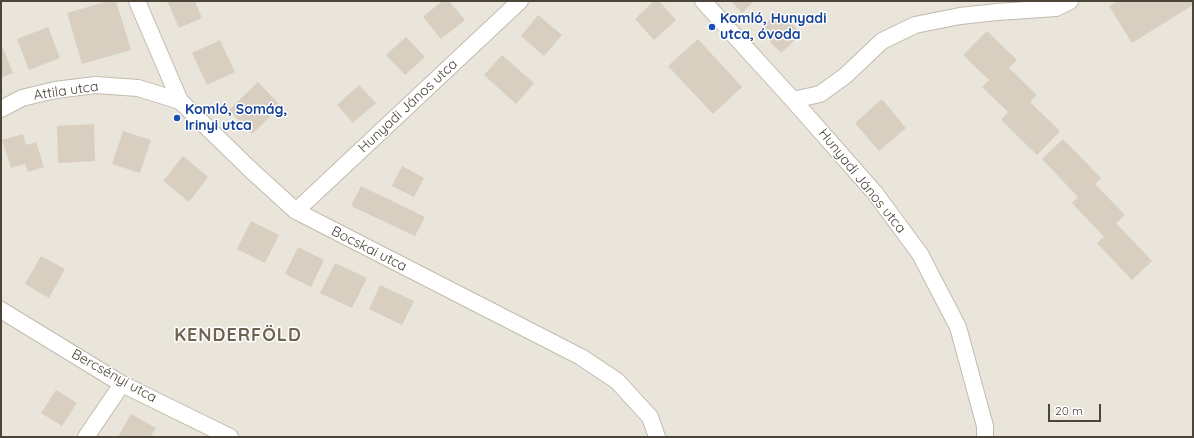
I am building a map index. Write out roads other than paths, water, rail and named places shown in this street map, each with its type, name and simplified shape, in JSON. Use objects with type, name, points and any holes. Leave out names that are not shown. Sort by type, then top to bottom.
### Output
[{"type":"street","name":"Bocskai utca","points":[[137,1],[180,101],[253,172],[296,211],[582,357],[617,381],[650,417],[657,437]]},
{"type":"street","name":"Hunyadi János utca","points":[[296,211],[520,1]]},
{"type":"street","name":"Hunyadi János utca","points":[[703,1],[875,192],[920,254],[958,327],[985,426],[985,437]]},
{"type":"street","points":[[793,100],[820,94],[845,76],[882,41],[915,25],[960,16],[1056,8],[1070,1]]},
{"type":"street","name":"Attila utca","points":[[1,109],[22,98],[55,90],[96,85],[138,88],[180,101]]},
{"type":"street","name":"Bercsényi utca","points":[[1,310],[122,384],[230,437]]},
{"type":"street","points":[[86,437],[122,384]]},
{"type":"place","name":"Komló, Hunyadi utca, óvoda","points":[[712,27]]},
{"type":"place","name":"Komló, Somág, Irinyi utca","points":[[177,118]]},
{"type":"district","name":"KENDERFÖLD","points":[[238,336]]}]
